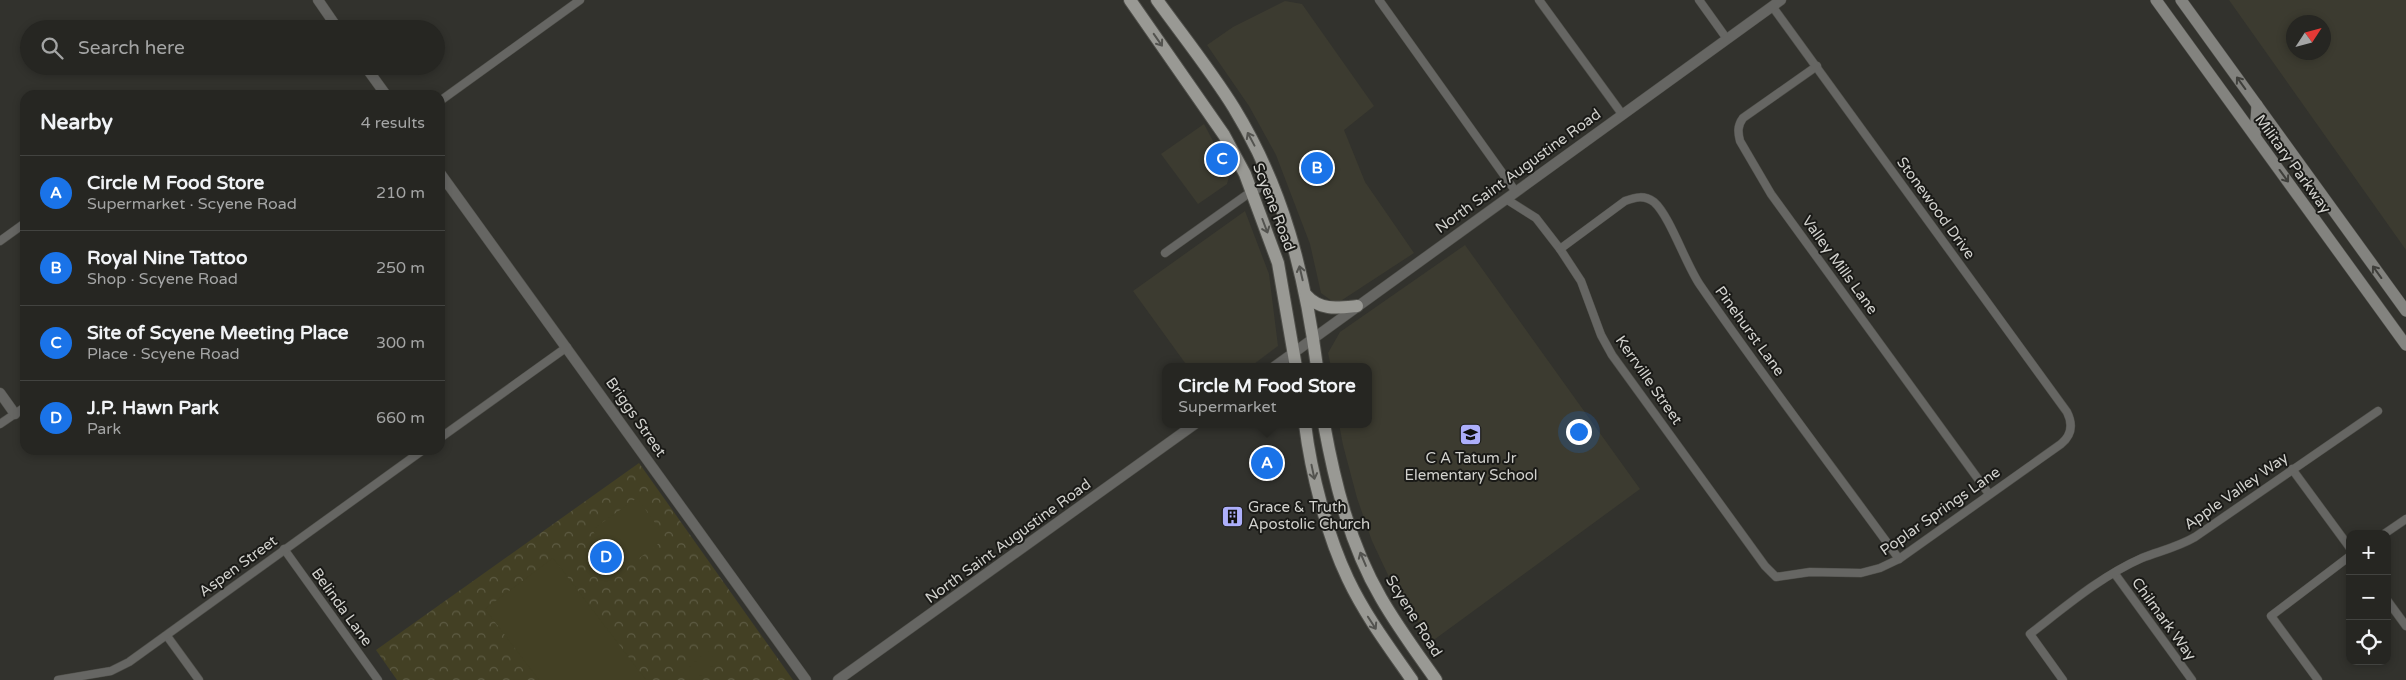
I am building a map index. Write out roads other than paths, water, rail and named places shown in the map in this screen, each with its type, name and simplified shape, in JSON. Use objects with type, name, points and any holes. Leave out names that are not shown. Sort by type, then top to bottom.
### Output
[{"type":"main road","name":"Scyene Road","points":[[1130,0],[1224,135],[1252,191],[1280,271],[1295,363]]},
{"type":"main road","name":"Scyene Road","points":[[1157,0],[1233,106],[1273,183],[1294,244],[1306,295],[1316,363]]},
{"type":"main road","name":"Military Parkway","points":[[2156,0],[2406,345]]},
{"type":"main road","name":"Military Parkway","points":[[2181,0],[2406,311]]},
{"type":"main road","points":[[2255,136],[2257,105]]},
{"type":"main road","points":[[2333,244],[2349,232]]},
{"type":"main road","points":[[1306,295],[1312,302],[1330,308],[1357,306]]},
{"type":"main road","points":[[1305,428],[1315,481],[1339,560],[1360,603],[1412,680]]},
{"type":"main road","name":"Scyene Road","points":[[1325,428],[1339,496],[1367,569],[1394,620],[1436,680]]},
{"type":"street","points":[[318,0],[332,20]]},
{"type":"street","points":[[445,97],[580,0]]},
{"type":"street","points":[[1379,0],[1516,192]]},
{"type":"street","points":[[1539,0],[1622,114]]},
{"type":"street","points":[[1699,0],[1727,38]]},
{"type":"street","name":"North Saint Augustine Road","points":[[1279,363],[1777,3]]},
{"type":"street","name":"Stonewood Drive","points":[[1777,3],[1816,66],[2067,412],[2071,428]]},
{"type":"street","name":"Valley Mills Lane","points":[[1816,66],[1743,118],[1739,123],[1738,133],[1740,142],[1771,194],[1989,494]]},
{"type":"street","points":[[372,75],[382,90]]},
{"type":"street","name":"Briggs Street","points":[[445,180],[806,680]]},
{"type":"street","points":[[1165,253],[1252,191],[1273,183]]},
{"type":"street","name":"Pinehurst Lane","points":[[1560,249],[1625,201],[1636,197],[1646,198],[1655,203],[1664,216],[1700,284],[1899,560]]},
{"type":"street","name":"Kerrville Street","points":[[1506,198],[1536,218],[1560,249],[1581,281],[1601,335],[1612,355],[1765,566],[1776,577]]},
{"type":"street","points":[[0,241],[20,227]]},
{"type":"street","points":[[445,434],[567,347]]},
{"type":"street","points":[[0,393],[15,414]]},
{"type":"street","points":[[0,424],[20,410]]},
{"type":"street","name":"Apple Valley Way","points":[[2063,680],[2030,634],[2079,596],[2142,558],[2179,546],[2195,537],[2378,411]]},
{"type":"street","name":"North Saint Augustine Road","points":[[838,680],[1189,428]]},
{"type":"street","name":"Poplar Springs Lane","points":[[1776,577],[1810,572],[1861,573],[1899,560],[2066,439],[2071,428]]},
{"type":"street","name":"Aspen Street","points":[[58,680],[111,671],[129,662],[416,455]]},
{"type":"street","points":[[2292,469],[2346,543]]},
{"type":"street","points":[[2390,530],[2406,519]]},
{"type":"street","name":"Belinda Lane","points":[[284,550],[378,680]]},
{"type":"street","points":[[2318,680],[2271,616],[2346,559]]},
{"type":"street","name":"Chilmark Way","points":[[2115,574],[2192,680]]},
{"type":"street","points":[[2391,605],[2406,626]]},
{"type":"street","points":[[167,636],[199,680]]},
{"type":"place","name":"Site of Scyene Meeting Place","points":[[1222,159]]},
{"type":"place","name":"Royal Nine Tattoo","points":[[1317,168]]},
{"type":"place","name":"C A Tatum Jr Elementary School","points":[[1471,435]]},
{"type":"place","name":"Circle M Food Store","points":[[1267,463]]},
{"type":"place","name":"Grace & Truth Apostolic Church","points":[[1232,516]]},
{"type":"place","name":"J.P. Hawn Park","points":[[606,557]]}]
